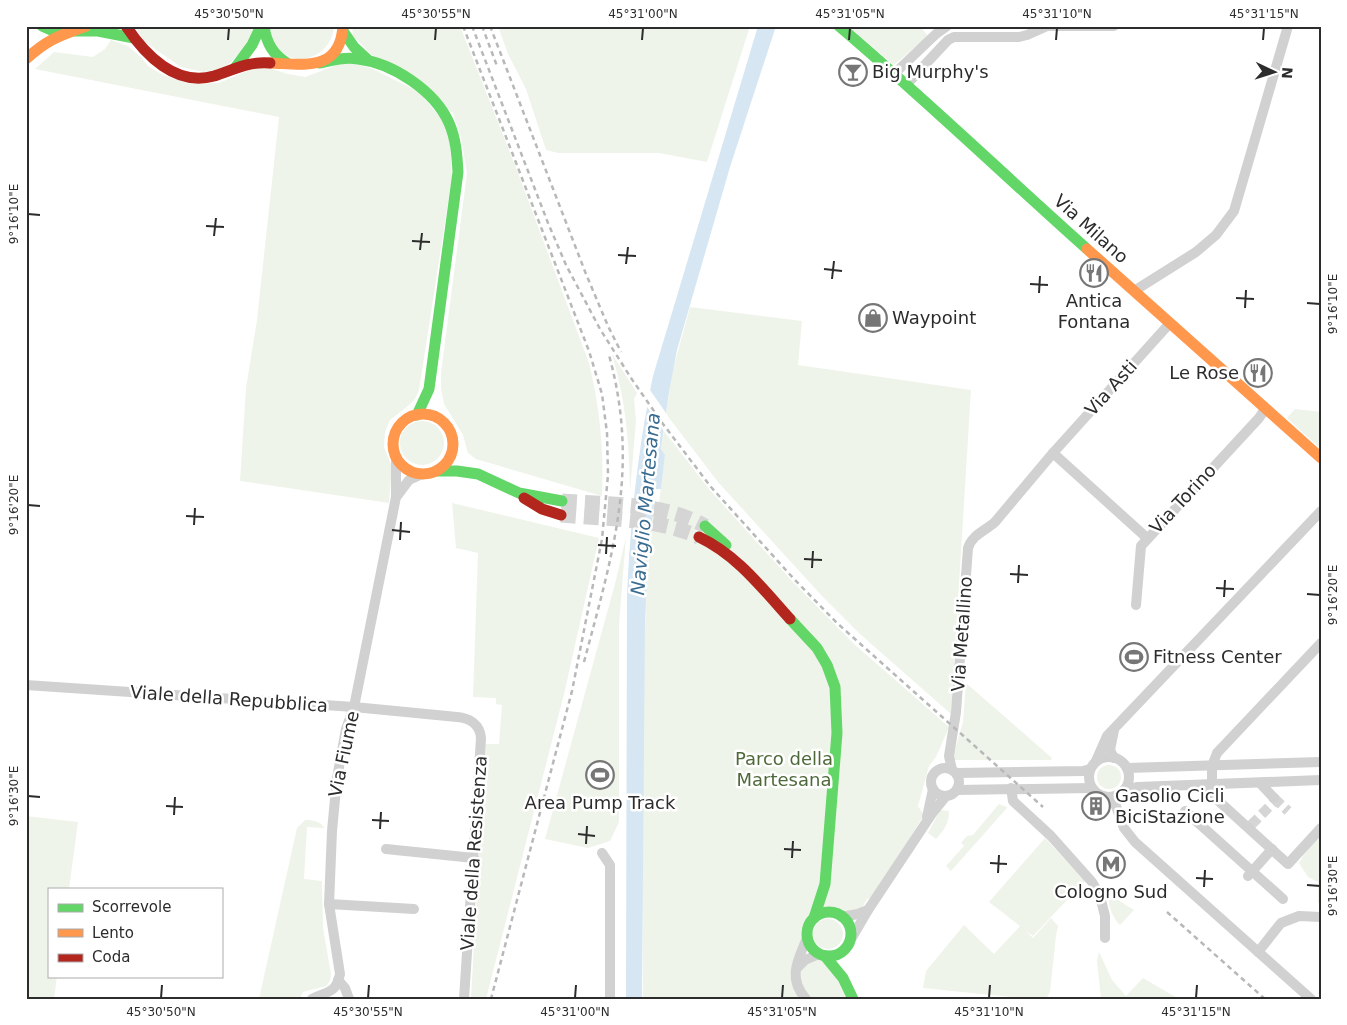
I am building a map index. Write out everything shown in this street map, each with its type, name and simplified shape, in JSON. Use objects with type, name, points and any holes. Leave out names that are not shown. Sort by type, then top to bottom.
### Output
[{"type":"street","points":[[42,26],[59,32],[98,31],[134,38]]},
{"type":"street","points":[[26,59],[45,42],[86,26]]},
{"type":"street","points":[[126,26],[134,38],[164,66],[192,78],[211,78],[235,68],[260,62],[307,66],[334,59],[367,59]]},
{"type":"street","points":[[235,68],[263,26]]},
{"type":"street","points":[[263,26],[272,51],[291,64]]},
{"type":"street","name":"Via Milano","points":[[839,26],[907,84],[1321,458]]},
{"type":"street","points":[[907,84],[948,40],[954,38],[1019,37],[1043,27],[1114,26]]},
{"type":"street","points":[[1134,291],[1196,252],[1216,235],[1234,211],[1288,26]]},
{"type":"street","points":[[894,74],[944,27],[948,40]]},
{"type":"street","points":[[320,63],[329,58],[336,50],[343,29]]},
{"type":"street","points":[[343,29],[354,47],[367,59],[409,78],[428,92],[443,110],[456,139],[458,172],[429,389],[417,415]]},
{"type":"street","name":"Via Asti","points":[[973,538],[995,522],[1053,453],[1170,323]]},
{"type":"street","points":[[429,389],[437,418]]},
{"type":"street","name":"Via Torino","points":[[1136,604],[1141,546],[1260,418],[1265,409]]},
{"type":"street","points":[[422,474],[407,470],[396,458],[393,444],[395,434],[404,422],[417,415],[427,415],[443,422],[450,433],[453,445],[459,456],[478,474]]},
{"type":"street","points":[[437,471],[448,461],[453,445]]},
{"type":"street","points":[[1053,453],[1148,538]]},
{"type":"street","name":"Via Fiume","points":[[338,980],[340,967],[329,904],[336,787],[346,729],[354,707],[396,497],[396,458]]},
{"type":"street","points":[[396,497],[409,480],[422,474],[453,470],[478,474],[519,493],[562,501]]},
{"type":"street","points":[[519,493],[527,501],[542,509],[561,515]]},
{"type":"street","points":[[1311,999],[1135,842],[1124,828],[1116,806],[1107,797],[1098,794],[1092,788],[1089,780],[1103,742],[1114,729],[1321,511]]},
{"type":"street","points":[[705,526],[721,539],[739,563],[817,648],[827,665],[837,699],[837,734],[825,884],[821,902],[808,927],[807,938],[795,971],[797,985],[802,997]]},
{"type":"street","points":[[699,537],[718,547],[739,563]]},
{"type":"street","name":"Via Metallino","points":[[954,771],[949,756],[956,712],[968,548],[973,538]]},
{"type":"street","points":[[1207,785],[1217,753],[1321,643]]},
{"type":"street","name":"Viale della Repubblica","points":[[26,685],[354,707],[462,717]]},
{"type":"street","name":"Viale della Resistenza","points":[[462,717],[474,722],[481,735],[464,999]]},
{"type":"street","points":[[1114,729],[1110,750],[1114,758]]},
{"type":"street","name":"Via Metallino","points":[[936,771],[952,731]]},
{"type":"street","points":[[923,827],[933,789],[932,778],[936,771],[944,768],[954,771],[1083,771],[1104,758],[1114,758],[1120,760],[1127,768],[1129,777],[1118,805],[1119,814]]},
{"type":"street","points":[[1127,768],[1321,762]]},
{"type":"street","points":[[1243,765],[1243,784]]},
{"type":"street","points":[[954,771],[959,782],[957,790]]},
{"type":"street","points":[[1107,797],[1138,787],[1321,780]]},
{"type":"street","points":[[1260,783],[1274,798]]},
{"type":"street","points":[[1207,785],[1288,864],[1321,828]]},
{"type":"street","points":[[1011,788],[1013,801],[1051,836],[1092,882],[1099,894],[1105,916],[1105,938]]},
{"type":"street","points":[[933,789],[938,794],[946,796],[957,790],[1092,788]]},
{"type":"street","points":[[795,971],[805,960],[822,955],[833,956],[846,946],[923,827],[946,796]]},
{"type":"street","points":[[1185,811],[1250,873],[1283,899]]},
{"type":"street","points":[[386,849],[474,858]]},
{"type":"street","points":[[1250,873],[1272,849]]},
{"type":"street","points":[[602,853],[610,865],[610,999]]},
{"type":"street","points":[[825,884],[830,904],[847,922],[850,929],[842,978]]},
{"type":"street","points":[[329,904],[414,910]]},
{"type":"street","points":[[814,918],[824,913],[853,916],[868,910]]},
{"type":"street","points":[[1258,952],[1281,923],[1299,916],[1321,918]]},
{"type":"street","points":[[807,938],[811,947],[822,955],[842,978],[853,999]]},
{"type":"street","points":[[312,999],[332,990],[338,980],[346,990],[349,999]]},
{"type":"green space","points":[[134,26],[257,26],[250,42],[225,68],[204,72],[181,67],[145,42]]},
{"type":"green space","points":[[269,26],[334,26],[332,37],[319,53],[301,59],[292,58],[275,45]]},
{"type":"green space","points":[[352,26],[460,26],[518,173],[589,363],[600,429],[602,496],[476,459],[468,453],[463,435],[444,404],[441,388],[441,373],[467,173],[461,138],[453,113],[370,53],[353,36]]},
{"type":"green space","points":[[498,26],[750,26],[707,162],[659,153],[558,153],[546,150],[526,89],[508,54]]},
{"type":"green space","points":[[848,26],[922,29],[928,36],[894,65]]},
{"type":"green space","points":[[111,40],[128,46],[148,66],[163,75],[190,84],[219,83],[249,70],[266,67],[305,77],[337,65],[352,63],[373,69],[419,92],[441,118],[450,142],[452,177],[419,390],[415,399],[390,420],[385,432],[384,447],[392,467],[389,503],[240,481],[246,388],[257,320],[279,117],[35,69],[54,52],[93,57],[105,49]]},
{"type":"green space","points":[[690,307],[802,321],[798,365],[971,390],[951,714],[860,634],[822,596],[718,482],[666,414],[672,373]]},
{"type":"green space","points":[[612,354],[637,393],[634,399],[636,421],[630,491],[626,422],[621,389]]},
{"type":"green space","points":[[1295,409],[1321,412],[1321,449],[1287,418]]},
{"type":"green space","points":[[426,421],[438,427],[443,434],[443,452],[438,459],[431,464],[418,465],[406,459],[401,452],[400,439],[406,427],[413,422]]},
{"type":"green space","name":"Parco della Martesana","points":[[664,431],[709,489],[792,581],[853,643],[949,727],[936,757],[929,766],[918,806],[924,815],[872,898],[867,899],[859,913],[841,917],[831,912],[812,918],[795,970],[819,954],[853,999],[806,999],[802,994],[797,999],[643,999],[642,751],[645,626],[653,503],[659,503],[665,455],[661,449]]},
{"type":"green space","points":[[452,503],[599,538],[565,690],[486,999],[471,999],[485,744],[499,744],[502,705],[496,704],[496,698],[473,697],[478,553],[456,548]]},
{"type":"green space","points":[[626,537],[619,624],[619,822],[610,841],[588,848],[545,839]]},
{"type":"green space","points":[[966,683],[1052,758],[1051,760],[952,760],[963,722]]},
{"type":"green space","points":[[1109,765],[1114,766],[1120,772],[1120,782],[1114,788],[1109,789],[1104,788],[1098,782],[1097,777],[1098,772],[1104,766]]},
{"type":"green space","points":[[999,804],[1007,807],[1006,809],[951,871],[946,866],[964,846],[961,843],[967,836],[973,835]]},
{"type":"green space","points":[[940,810],[949,811],[949,816],[946,826],[936,839],[928,833]]},
{"type":"green space","points":[[26,816],[78,822],[69,888],[48,888],[48,978],[57,978],[54,999],[26,999]]},
{"type":"green space","points":[[305,820],[316,821],[325,828],[307,827],[304,879],[322,881],[323,928],[331,974],[330,981],[326,986],[303,992],[300,999],[259,999],[297,828]]},
{"type":"green space","points":[[1321,833],[1321,903],[1318,903],[1318,882],[1308,877],[1299,863],[1310,845]]},
{"type":"green space","points":[[1045,838],[1085,881],[1033,936],[1026,931],[1033,938],[1051,918],[1058,926],[1050,992],[1046,999],[923,988],[926,971],[964,925],[994,954],[1020,926],[989,902]]},
{"type":"green space","points":[[1110,895],[1134,910],[1120,925],[1111,910]]},
{"type":"green space","points":[[828,919],[834,920],[842,928],[842,940],[834,948],[828,949],[822,948],[814,940],[813,934],[814,928],[822,920]]},
{"type":"green space","points":[[1099,952],[1112,980],[1126,996],[1143,978],[1179,999],[1101,999],[1097,961]]},
{"type":"water","name":"Naviglio Martesana","points":[[758,26],[776,26],[730,167],[677,350],[661,449],[665,455],[661,489],[655,489],[645,622],[642,999],[626,999],[627,596],[630,541],[639,458],[653,376]]},
{"type":"pier","points":[[648,387],[668,416],[666,434],[645,404]]},
{"type":"tunnel","points":[[562,501],[617,504],[654,509],[688,518],[705,526]]},
{"type":"tunnel","points":[[561,515],[649,523],[666,526],[699,537]]},
{"type":"tunnel","points":[[1274,798],[1288,811]]},
{"type":"tunnel","points":[[1251,825],[1276,800]]},
{"type":"railway","points":[[463,26],[589,351],[602,394],[607,433],[608,475],[602,539],[572,691],[491,999]]},
{"type":"railway","points":[[472,26],[566,265],[600,329],[663,424],[711,487],[794,579],[837,623],[1043,807]]},
{"type":"railway","points":[[482,26],[497,66]]},
{"type":"railway","points":[[490,26],[586,274],[621,352]]},
{"type":"railway","points":[[584,662],[613,547],[619,510],[622,473],[622,435],[618,396],[609,355]]},
{"type":"railway","points":[[1167,912],[1265,999]]},
{"type":"traffic: fast","points":[[42,26],[51,30],[67,32]]},
{"type":"traffic: fast","points":[[235,68],[252,45],[261,26]]},
{"type":"traffic: fast","points":[[264,26],[271,48],[287,63]]},
{"type":"traffic: fast","points":[[839,26],[1087,249]]},
{"type":"traffic: fast","points":[[74,31],[98,31],[134,38]]},
{"type":"traffic: fast","points":[[343,31],[354,47],[367,59]]},
{"type":"traffic: fast","points":[[320,63],[353,58],[385,66],[411,80],[434,100],[443,111],[453,135],[457,153],[458,172],[429,389],[417,415]]},
{"type":"traffic: fast","points":[[437,471],[478,474],[519,493],[562,501]]},
{"type":"traffic: fast","points":[[705,526],[726,545]]},
{"type":"traffic: fast","points":[[790,619],[817,648],[827,665],[835,687],[837,733],[825,884],[814,918]]},
{"type":"traffic: fast","points":[[829,912],[841,916],[847,922],[851,934],[847,946],[841,952],[829,956],[817,952],[811,946],[807,934],[811,922],[817,916],[829,912]]},
{"type":"traffic: fast","points":[[825,956],[843,978],[853,999]]},
{"type":"traffic: slow","points":[[26,59],[54,39],[86,26]]},
{"type":"traffic: slow","points":[[270,63],[306,64],[317,63],[327,59],[335,52],[340,41],[343,26]]},
{"type":"traffic: slow","points":[[1087,249],[1321,458]]},
{"type":"traffic: slow","points":[[423,414],[440,419],[448,427],[453,444],[448,461],[440,469],[423,474],[406,469],[398,461],[393,444],[398,427],[406,419],[423,414]]},
{"type":"traffic: jam","points":[[126,26],[142,48],[152,57],[174,73],[187,77],[214,76],[248,65],[270,63]]},
{"type":"traffic: jam","points":[[524,498],[542,509],[561,515]]},
{"type":"traffic: jam","points":[[699,537],[713,544],[737,563],[759,584],[790,619]]},
{"type":"place","name":"Big Murphy's","points":[[853,72]]},
{"type":"place","name":"Antica Fontana","points":[[1094,273]]},
{"type":"place","name":"Waypoint","points":[[873,318]]},
{"type":"place","name":"Le Rose","points":[[1258,373]]},
{"type":"place","name":"Fitness Center","points":[[1134,657]]},
{"type":"place","name":"Area Pump Track","points":[[600,775]]},
{"type":"place","name":"Gasolio Cicli BiciStazione","points":[[1096,806]]},
{"type":"place","name":"Cologno Sud","points":[[1111,864]]}]
